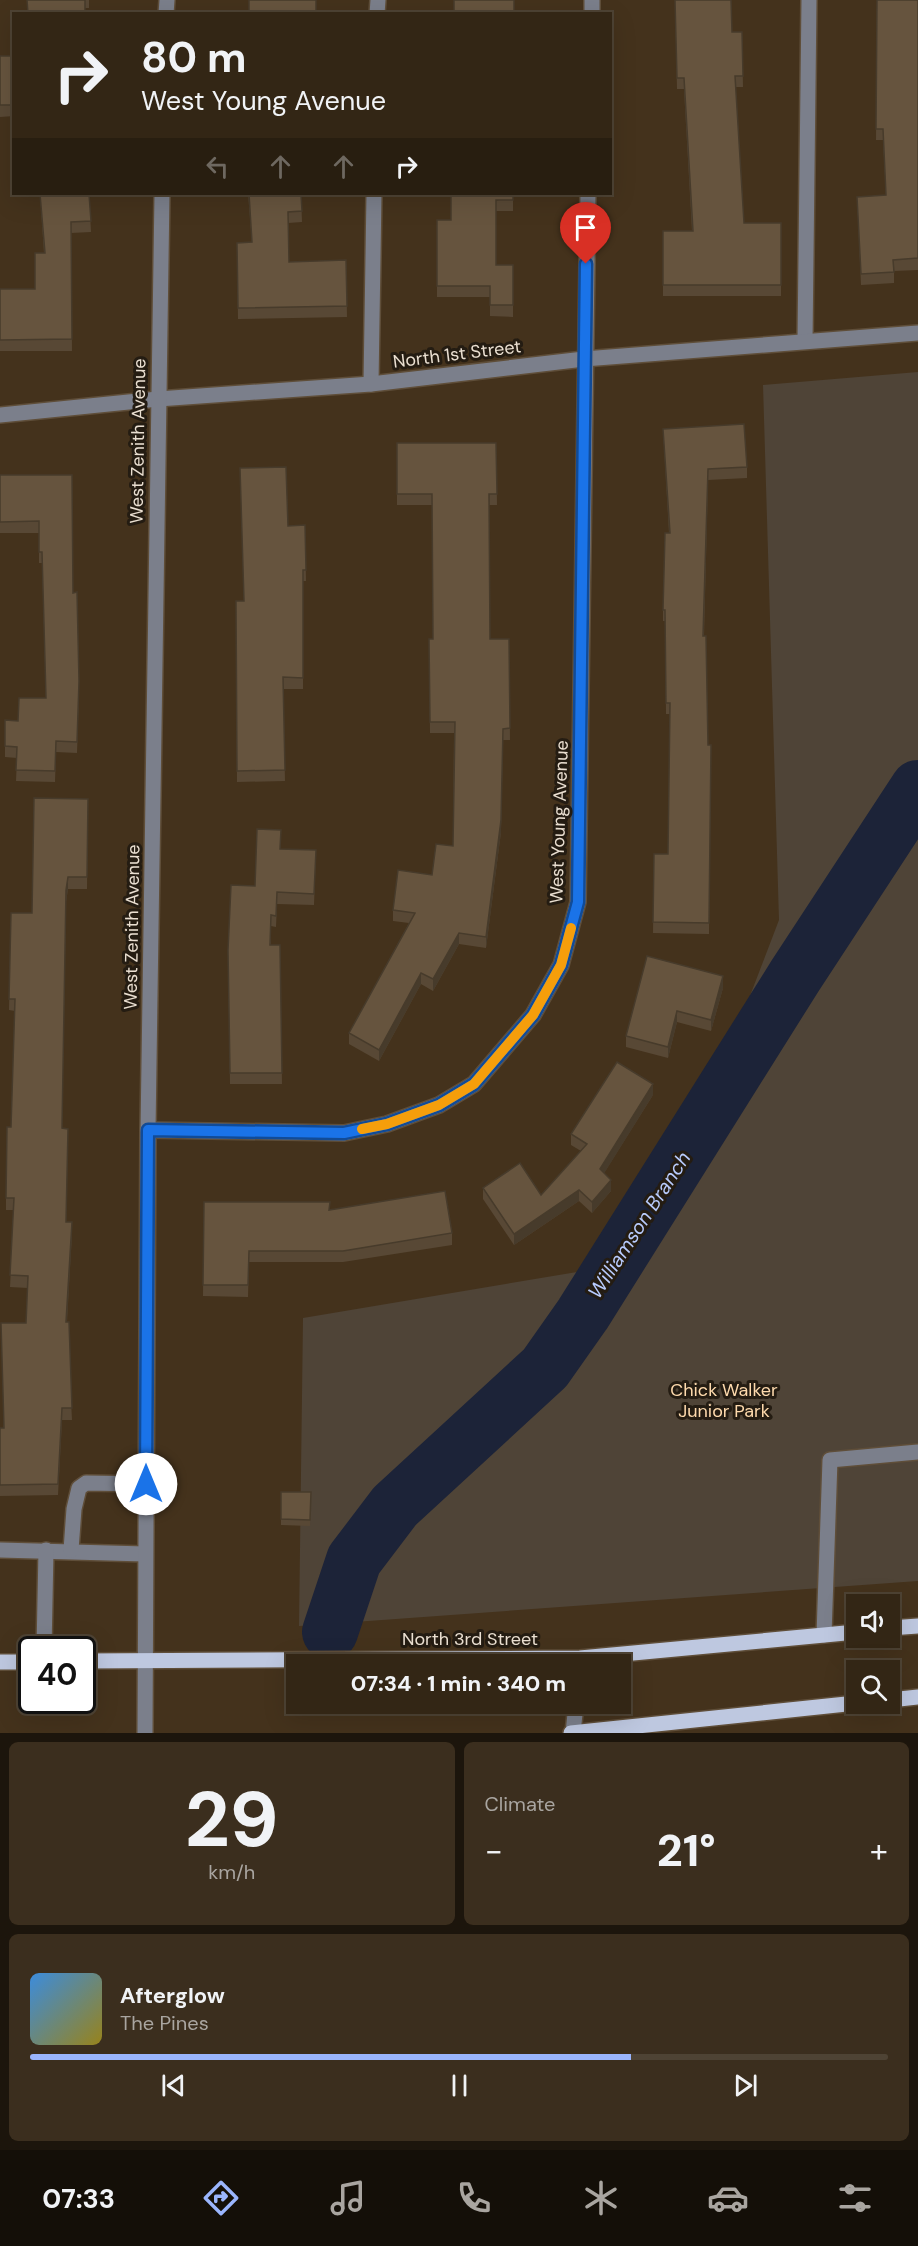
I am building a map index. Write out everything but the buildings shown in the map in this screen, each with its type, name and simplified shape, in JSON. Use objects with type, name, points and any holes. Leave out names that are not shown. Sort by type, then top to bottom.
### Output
[{"type":"main road","points":[[900,1628],[918,1626]]},
{"type":"main road","name":"North 3rd Street","points":[[631,1655],[846,1633]]},
{"type":"main road","name":"North 3rd Street","points":[[96,1661],[286,1660]]},
{"type":"main road","points":[[0,1662],[18,1662]]},
{"type":"main road","points":[[900,1699],[918,1697]]},
{"type":"main road","points":[[573,1733],[846,1704]]},
{"type":"street","points":[[804,341],[809,0]]},
{"type":"street","name":"West Zenith Avenue","points":[[146,1733],[148,1130],[162,195]]},
{"type":"street","points":[[371,384],[374,195]]},
{"type":"street","name":"West Young Avenue","points":[[148,1130],[344,1133],[387,1124],[439,1105],[474,1084],[533,1015],[561,965],[578,902],[588,195]]},
{"type":"street","name":"North 1st Street","points":[[0,415],[158,399],[371,384],[584,359],[918,333]]},
{"type":"street","points":[[824,1635],[830,1460],[918,1452]]},
{"type":"street","points":[[71,1551],[74,1509],[79,1488],[86,1483],[146,1484]]},
{"type":"street","points":[[0,1550],[146,1554]]},
{"type":"street","points":[[44,1636],[46,1550]]},
{"type":"street","points":[[573,1733],[575,1714]]},
{"type":"green space","name":"Chick Walker Junior Park","points":[[918,372],[918,1581],[299,1626],[303,1318],[577,1272],[686,1163],[779,920],[763,385]]},
{"type":"waterway","name":"Williamson Branch","points":[[330,1632],[354,1560],[395,1506],[545,1368],[583,1314],[795,976],[918,788]]},
{"type":"slow traffic","points":[[362,1129],[387,1124],[439,1105],[474,1084],[533,1015],[561,965],[571,928]]},
{"type":"route","points":[[146,1484],[148,1130],[344,1133],[387,1124],[439,1105],[474,1084],[533,1015],[561,965],[578,902],[586,264]]}]
